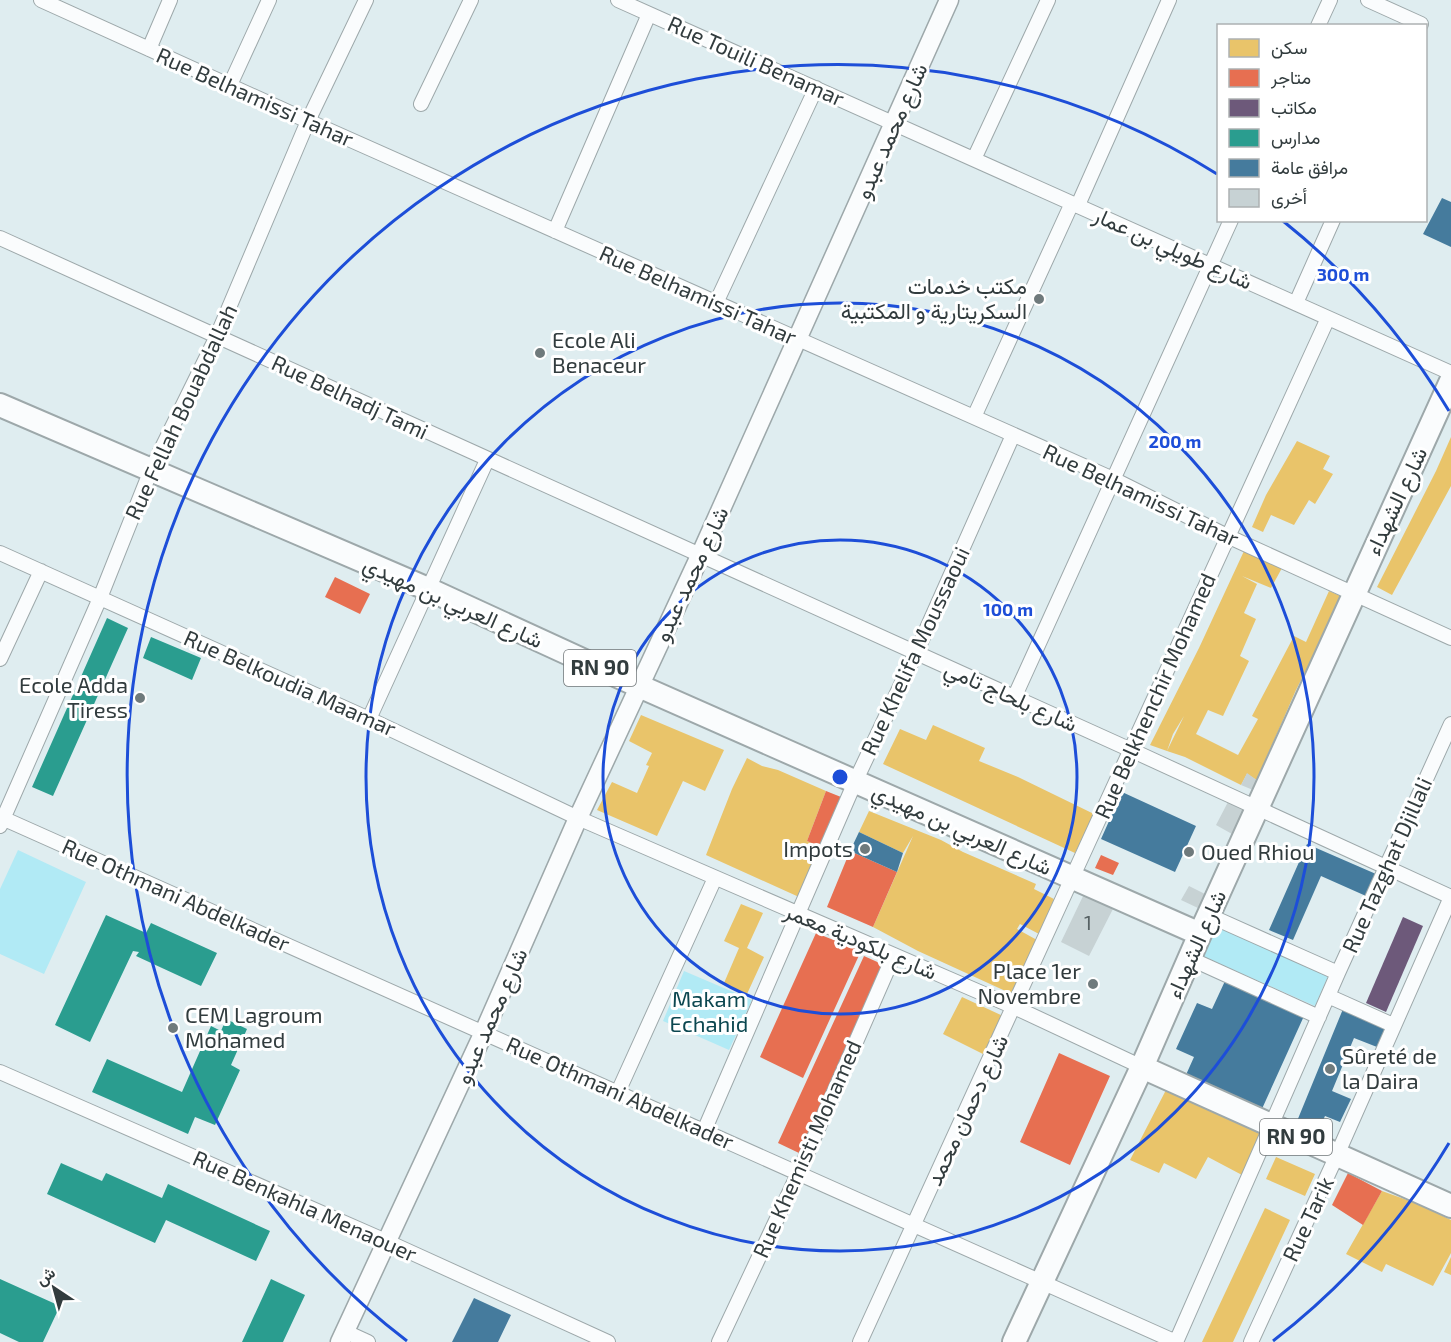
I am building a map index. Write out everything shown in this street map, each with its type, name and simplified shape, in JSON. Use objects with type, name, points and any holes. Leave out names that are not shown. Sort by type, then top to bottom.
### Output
[{"type":"main road","name":"شارع الشهداء","points":[[1014,1342],[1142,1067],[1451,381]]},
{"type":"main road","name":"شارع العربي بن مهيدي","points":[[0,405],[428,589],[639,686],[1072,878],[1204,925]]},
{"type":"main road","name":"RN 90","points":[[1142,1067],[1451,1206]]},
{"type":"street","name":"Rue Belhamissi Tahar","points":[[41,0],[60,4],[149,49],[308,122],[1113,479],[1227,536],[1451,638]]},
{"type":"street","points":[[149,49],[170,0]]},
{"type":"street","points":[[230,85],[268,0]]},
{"type":"street","name":"Rue Fellah Bouabdallah","points":[[1,821],[100,598],[151,470],[217,336],[308,122],[366,0]]},
{"type":"street","points":[[421,104],[471,0]]},
{"type":"street","name":"Rue Touili Benamar","points":[[618,0],[894,123]]},
{"type":"street","name":"شارع محمد عبدو","points":[[342,1337],[484,1032],[578,818],[700,556],[949,0]]},
{"type":"street","points":[[974,159],[1048,0]]},
{"type":"street","points":[[974,417],[1168,0]]},
{"type":"street","points":[[1319,24],[1330,0]]},
{"type":"street","points":[[1368,0],[1419,24]]},
{"type":"street","points":[[555,231],[649,14]]},
{"type":"street","points":[[716,303],[816,88]]},
{"type":"street","name":"شارع طويلي بن عمار","points":[[894,123],[1451,373]]},
{"type":"street","points":[[1014,698],[1230,222]]},
{"type":"street","points":[[1296,303],[1332,222]]},
{"type":"street","name":"Rue Belhadj Tami","points":[[0,238],[700,556]]},
{"type":"street","name":"Rue Belkhenchir Mohamed","points":[[1072,878],[1328,318]]},
{"type":"street","name":"Rue Khelifa Moussaoui","points":[[704,1131],[855,782],[916,653],[1013,435]]},
{"type":"street","points":[[369,719],[487,460]]},
{"type":"street","name":"Rue Belkoudia Maamar","points":[[0,553],[369,719],[578,818]]},
{"type":"street","name":"شارع بلحاج تامي","points":[[700,556],[1451,897]]},
{"type":"street","points":[[0,659],[41,571]]},
{"type":"street","name":"Rue Tazghat Djillali","points":[[1272,1126],[1338,973],[1451,724]]},
{"type":"street","name":"شارع بلكودية معمر","points":[[578,818],[1014,1007],[1142,1067]]},
{"type":"street","name":"Rue Othmani Abdelkader","points":[[1,821],[484,1032],[1176,1342]]},
{"type":"street","points":[[618,1092],[715,878]]},
{"type":"street","name":"شارع دحمان محمد","points":[[860,1342],[1072,878]]},
{"type":"street","name":"Rue Tarik","points":[[1251,1342],[1451,897]]},
{"type":"street","points":[[1204,925],[1338,973]]},
{"type":"street","name":"Rue Khemisti Mohamed","points":[[719,1342],[799,1172],[894,955]]},
{"type":"street","points":[[1190,958],[1319,1017]]},
{"type":"street","points":[[1328,996],[1393,1025]]},
{"type":"street","name":"Rue Benkahla Menaouer","points":[[0,1072],[388,1242],[609,1342]]},
{"type":"street","points":[[1176,1342],[1272,1126]]},
{"type":"street","points":[[342,1337],[368,1342]]},
{"type":"green space","points":[[18,850],[86,882],[44,974],[0,954],[0,889]]},
{"type":"green space","points":[[1215,926],[1328,976],[1315,1006],[1202,956]]},
{"type":"green space","name":"Makam Echahid","points":[[684,971],[752,1000],[729,1050],[663,1021]]},
{"type":"building: سكن","points":[[1451,437],[1451,486],[1392,595],[1377,587]]},
{"type":"building: سكن","points":[[1297,441],[1330,456],[1323,469],[1333,474],[1315,504],[1309,500],[1294,525],[1271,515],[1263,532],[1252,527],[1266,495]]},
{"type":"building: سكن","points":[[1244,551],[1282,568],[1271,588],[1242,576],[1257,584],[1244,613],[1256,619],[1240,656],[1249,661],[1223,716],[1208,710],[1196,734],[1238,755],[1258,719],[1252,716],[1294,636],[1306,642],[1329,591],[1343,597],[1296,690],[1258,781],[1247,774],[1241,785],[1185,757],[1167,751],[1150,745]],"holes":[[[1184,716],[1167,751],[1173,734]]]},
{"type":"building: سكن","points":[[641,715],[724,750],[705,791],[683,781],[657,836],[597,810],[612,782],[637,793],[652,753],[629,741]]},
{"type":"building: سكن","points":[[933,725],[985,748],[979,761],[1094,814],[1075,853],[883,764],[900,729],[926,740]]},
{"type":"building: سكن","points":[[747,758],[826,791],[807,841],[821,847],[799,897],[706,855]]},
{"type":"building: سكن","points":[[869,811],[941,840],[1036,884],[1034,889],[1054,899],[1039,934],[1020,924],[1017,929],[1037,940],[1012,994],[918,951],[873,927],[913,836],[903,853],[859,832]]},
{"type":"building: سكن","points":[[741,904],[763,913],[747,948],[764,957],[747,994],[724,983],[739,948],[724,941]]},
{"type":"building: سكن","points":[[962,997],[1003,1016],[985,1055],[943,1034]]},
{"type":"building: سكن","points":[[1166,1090],[1260,1132],[1242,1175],[1208,1157],[1196,1179],[1164,1163],[1159,1173],[1130,1160]]},
{"type":"building: سكن","points":[[1276,1157],[1315,1174],[1305,1196],[1266,1179]]},
{"type":"building: سكن","points":[[1382,1191],[1418,1204],[1451,1220],[1451,1253],[1433,1286],[1386,1264],[1382,1272],[1346,1254]]},
{"type":"building: سكن","points":[[1265,1208],[1290,1220],[1233,1342],[1202,1342]]},
{"type":"building: سكن","points":[[1451,1257],[1451,1275],[1444,1272]]},
{"type":"building: متاجر","points":[[335,577],[370,594],[360,614],[325,597]]},
{"type":"building: متاجر","points":[[826,791],[841,797],[821,847],[807,841]]},
{"type":"building: متاجر","points":[[850,851],[897,872],[873,927],[827,907]]},
{"type":"building: متاجر","points":[[1101,855],[1119,863],[1113,875],[1095,868]]},
{"type":"building: متاجر","points":[[816,933],[861,951],[803,1078],[760,1057]]},
{"type":"building: متاجر","points":[[864,956],[884,965],[799,1153],[778,1143]]},
{"type":"building: متاجر","points":[[1059,1053],[1110,1076],[1070,1165],[1020,1142]]},
{"type":"building: متاجر","points":[[1348,1173],[1382,1191],[1363,1225],[1332,1205]]},
{"type":"building: مكاتب","points":[[1403,917],[1423,926],[1386,1012],[1366,1003]]},
{"type":"building: مدارس","points":[[107,618],[128,628],[53,796],[32,787]]},
{"type":"building: مدارس","points":[[151,637],[201,658],[192,680],[143,658]]},
{"type":"building: مدارس","points":[[106,915],[146,933],[151,923],[217,953],[201,986],[136,956],[139,952],[133,951],[90,1042],[55,1025]]},
{"type":"building: مدارس","points":[[226,1019],[247,1029],[231,1065],[240,1070],[215,1125],[195,1117],[188,1134],[92,1092],[107,1059],[182,1092],[211,1026],[221,1031]]},
{"type":"building: مدارس","points":[[61,1163],[102,1181],[106,1173],[162,1198],[168,1184],[270,1231],[256,1261],[166,1220],[155,1243],[47,1194]]},
{"type":"building: مدارس","points":[[0,1279],[60,1306],[43,1342],[19,1342],[0,1333]]},
{"type":"building: مدارس","points":[[271,1279],[305,1295],[283,1342],[242,1342]]},
{"type":"building: مرافق عامة","points":[[1442,198],[1451,202],[1451,247],[1423,234]]},
{"type":"building: مرافق عامة","points":[[1122,792],[1196,826],[1175,872],[1101,839]]},
{"type":"building: مرافق عامة","points":[[859,832],[903,853],[897,872],[850,851]]},
{"type":"building: مرافق عامة","points":[[1307,844],[1376,874],[1366,896],[1321,876],[1293,940],[1269,930]]},
{"type":"building: مرافق عامة","points":[[1225,981],[1304,1016],[1261,1111],[1185,1077],[1194,1057],[1176,1049],[1197,1003],[1212,1009]]},
{"type":"building: مرافق عامة","name":"Sûreté de la Daira","points":[[1343,1009],[1386,1027],[1377,1047],[1354,1038],[1332,1091],[1351,1099],[1340,1122],[1325,1116],[1316,1136],[1295,1126]]},
{"type":"building: مرافق عامة","points":[[474,1298],[511,1315],[498,1342],[452,1342]]},
{"type":"building: أخرى","points":[[1247,773],[1258,781],[1253,790],[1241,785]]},
{"type":"building: أخرى","points":[[1228,802],[1244,810],[1232,834],[1216,825]]},
{"type":"building: أخرى","points":[[1189,886],[1205,894],[1198,908],[1181,900]]},
{"type":"building: أخرى","points":[[1085,892],[1115,905],[1089,956],[1061,942]]},
{"type":"place","name":"مكتب خدمات السكريتارية و المكتبية","points":[[1039,299]]},
{"type":"place","name":"Ecole Ali Benaceur","points":[[540,353]]},
{"type":"place","name":"Ecole Adda Tiress","points":[[140,698]]},
{"type":"place","name":"Impots","points":[[865,849]]},
{"type":"place","name":"Oued Rhiou","points":[[1189,852]]},
{"type":"place","name":"Place 1er Novembre","points":[[1093,984]]},
{"type":"place","name":"CEM Lagroum Mohamed","points":[[173,1028]]},
{"type":"place","name":"Sûreté de la Daira","points":[[1330,1069]]}]
